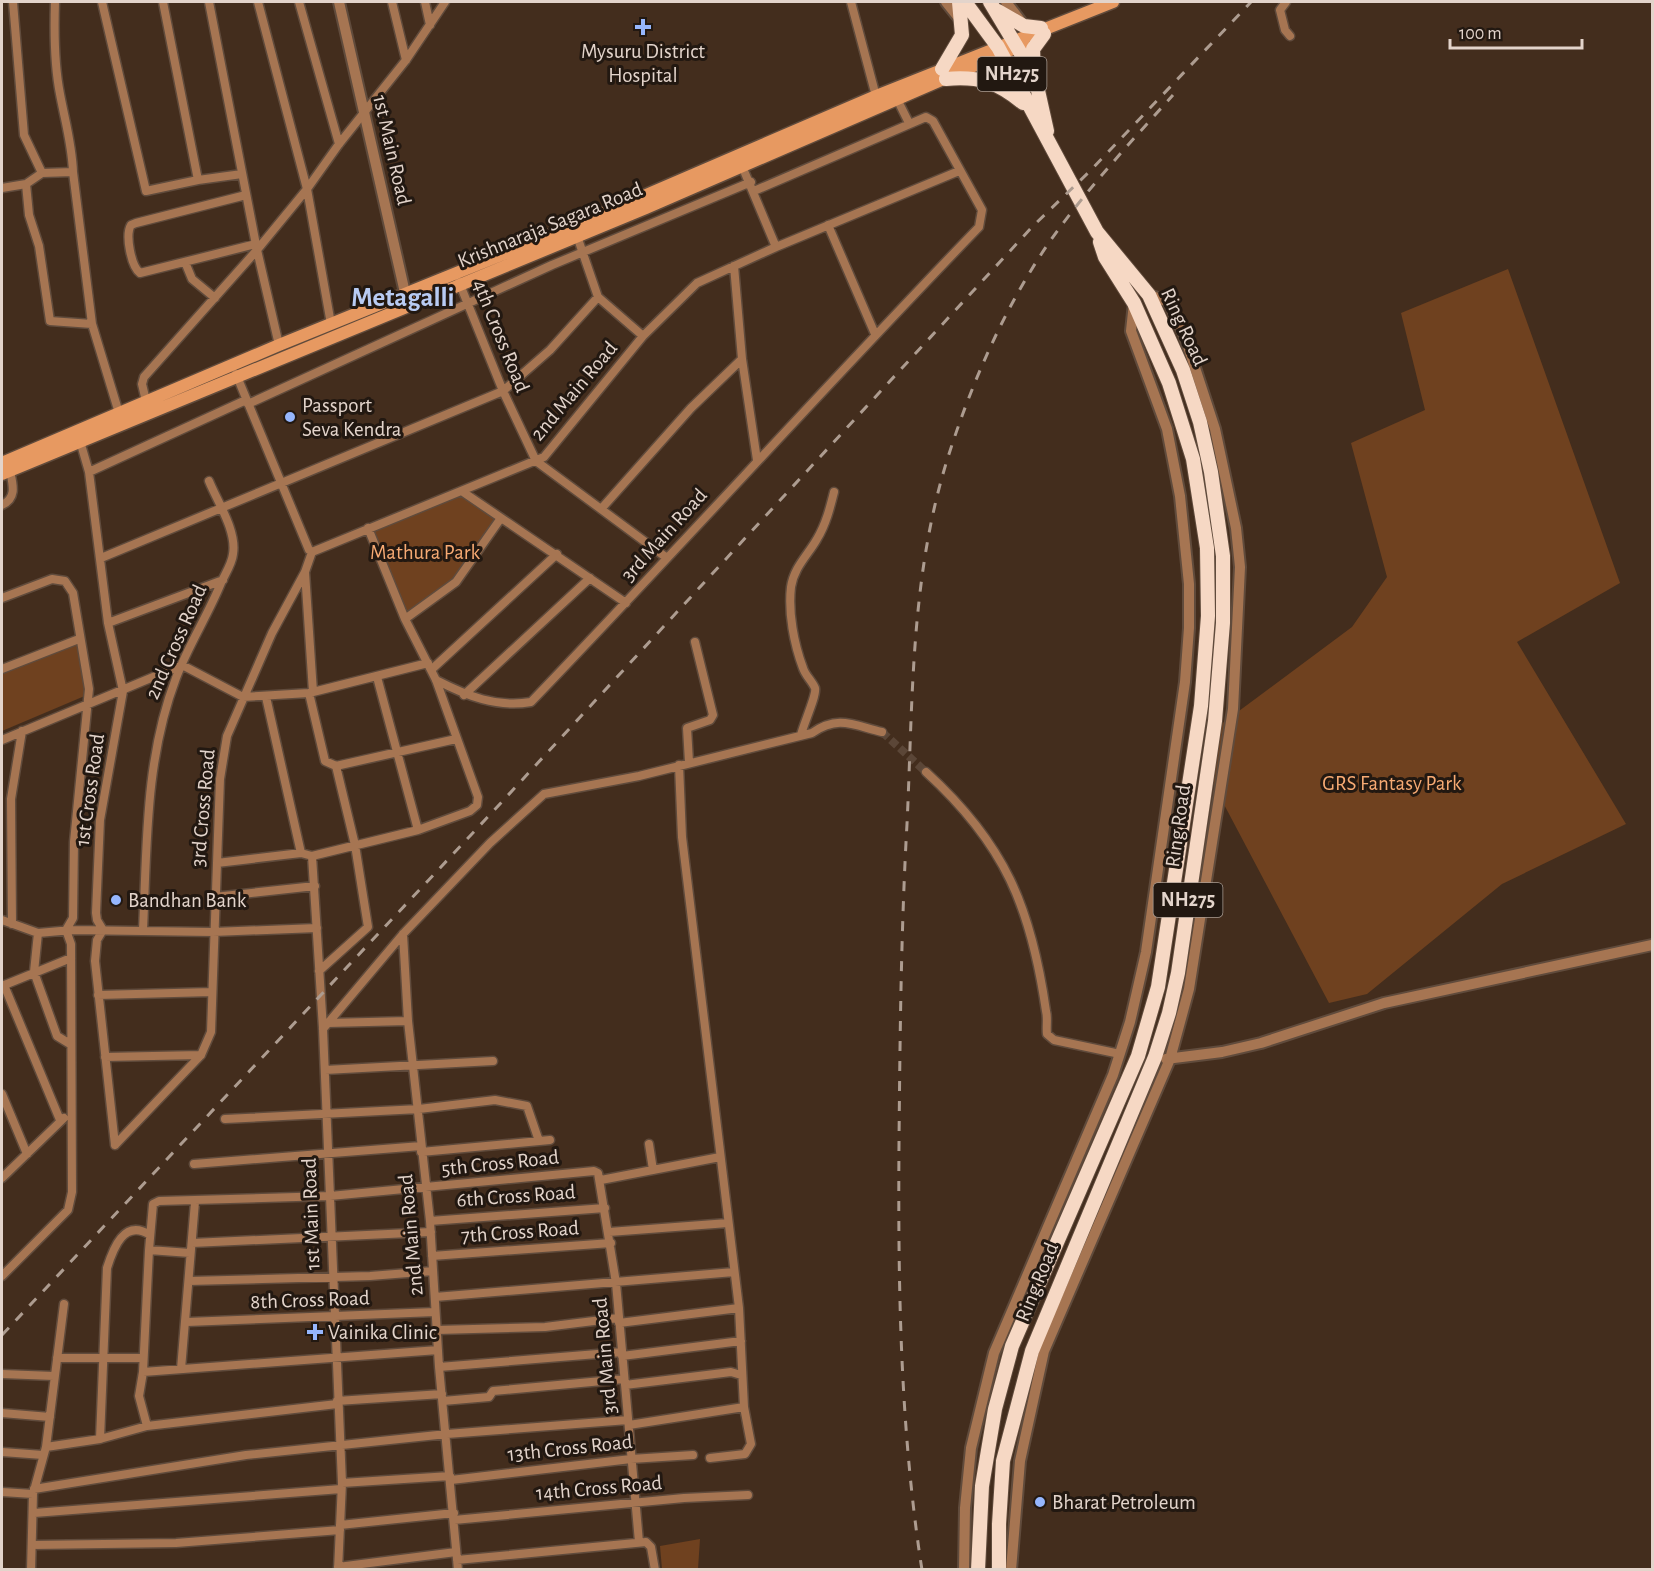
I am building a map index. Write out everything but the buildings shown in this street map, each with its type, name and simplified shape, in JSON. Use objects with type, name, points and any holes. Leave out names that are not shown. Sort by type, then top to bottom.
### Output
[{"type":"highway","points":[[959,2],[962,35],[944,74],[990,81],[1010,91],[1029,108]]},
{"type":"highway","name":"Ring Road","points":[[965,2],[1000,51],[1051,151],[1096,232],[1105,257],[1134,303],[1169,383],[1193,459],[1207,548],[1208,616],[1201,706],[1158,987],[1138,1056],[1012,1346],[995,1409],[982,1486],[978,1569]]},
{"type":"highway","points":[[997,4],[1024,26],[1046,30],[1033,49],[1035,77]]},
{"type":"highway","name":"Ring Road","points":[[997,4],[1015,44],[1035,77],[1051,151]]},
{"type":"highway","name":"Ring Road","points":[[999,1569],[1003,1461],[1032,1351],[1155,1058],[1169,1013],[1178,973],[1215,721],[1224,586],[1218,512],[1200,422],[1183,369],[1149,295],[1096,232]]},
{"type":"main road","points":[[944,74],[1113,2]]},
{"type":"main road","name":"Krishnaraja Sagara Road","points":[[4,469],[80,441],[234,370],[406,300],[602,214],[944,74]]},
{"type":"main road","name":"Krishnaraja Sagara Road","points":[[457,278],[577,236],[742,166],[877,102],[897,99],[944,74]]},
{"type":"main road","name":"Krishnaraja Sagara Road","points":[[4,469],[146,401],[234,370],[279,345],[331,324],[406,300]]},
{"type":"street","points":[[13,2],[24,135],[42,173]]},
{"type":"street","points":[[55,2],[54,45],[60,93],[72,146],[73,172],[92,324],[119,413]]},
{"type":"street","points":[[102,2],[146,190],[242,174]]},
{"type":"street","points":[[163,2],[198,180]]},
{"type":"street","points":[[209,2],[256,247],[279,345]]},
{"type":"street","points":[[258,2],[307,189],[331,324]]},
{"type":"street","points":[[300,2],[339,144]]},
{"type":"street","name":"1st Main Road","points":[[339,2],[406,300]]},
{"type":"street","points":[[392,2],[406,60]]},
{"type":"street","points":[[425,2],[430,25]]},
{"type":"street","points":[[146,401],[142,384],[144,377],[307,189],[339,144],[406,60],[445,2]]},
{"type":"street","points":[[851,2],[877,102]]},
{"type":"street","points":[[946,2],[962,22]]},
{"type":"street","points":[[1286,2],[1280,10],[1285,30],[1290,36]]},
{"type":"street","points":[[89,472],[582,253],[753,187],[909,123],[897,99]]},
{"type":"street","name":"3rd Main Road","points":[[436,680],[464,695],[514,705],[531,702],[875,334],[979,227],[982,210],[930,117],[909,123]]},
{"type":"street","points":[[742,166],[753,187],[776,247]]},
{"type":"street","name":"2nd Main Road","points":[[312,552],[536,461],[552,449],[643,336],[687,289],[776,247],[959,171]]},
{"type":"street","points":[[2,188],[26,184],[42,173],[73,172]]},
{"type":"street","points":[[26,184],[29,216],[39,246],[50,321],[92,324]]},
{"type":"street","points":[[246,195],[136,223],[129,229],[135,266],[140,273],[256,247]]},
{"type":"street","points":[[828,225],[875,334]]},
{"type":"street","points":[[577,236],[598,297],[643,336]]},
{"type":"street","points":[[185,262],[192,279],[214,298]]},
{"type":"street","points":[[734,266],[742,359],[757,460]]},
{"type":"street","name":"4th Cross Road","points":[[457,278],[503,391],[536,461],[667,558]]},
{"type":"street","points":[[1011,1569],[1020,1461],[1044,1351],[1170,1059],[1189,989],[1233,709],[1240,567],[1226,476],[1201,383],[1169,302],[1149,295]]},
{"type":"street","points":[[101,558],[281,481],[503,391],[550,350],[598,297]]},
{"type":"street","points":[[964,1569],[965,1508],[971,1448],[994,1353],[1113,1075],[1130,1022],[1150,929],[1185,682],[1189,628],[1184,530],[1177,477],[1167,429],[1131,331],[1134,303]]},
{"type":"street","points":[[602,508],[691,408],[742,359]]},
{"type":"street","points":[[234,370],[309,550],[312,552]]},
{"type":"street","name":"1st Cross Road","points":[[80,441],[89,472],[108,623],[120,692],[100,820],[96,913],[101,930],[97,940],[95,961],[115,1145]]},
{"type":"street","points":[[2,505],[14,493],[4,469]]},
{"type":"street","name":"2nd Cross Road","points":[[143,930],[150,783],[165,709],[182,665],[233,555],[234,543],[209,481]]},
{"type":"street","points":[[463,492],[626,603]]},
{"type":"street","points":[[801,735],[804,718],[815,695],[814,687],[803,669],[795,636],[790,612],[791,586],[799,564],[820,532],[834,492]]},
{"type":"street","points":[[405,619],[456,582],[501,518]]},
{"type":"street","points":[[217,862],[301,853],[312,856],[418,830],[470,811],[477,805],[478,797],[436,680],[405,619],[368,528]]},
{"type":"street","name":"3rd Cross Road","points":[[115,1145],[201,1054],[211,1032],[214,897],[220,779],[227,736],[272,633],[305,572],[312,552]]},
{"type":"street","points":[[2,740],[182,665],[243,697],[311,693],[430,666],[557,554]]},
{"type":"street","points":[[305,572],[311,693],[325,761],[336,766],[456,739]]},
{"type":"street","points":[[464,695],[590,578]]},
{"type":"street","points":[[2,598],[52,579],[65,581],[73,593],[90,705],[74,842],[73,918],[69,930],[71,938],[70,1044],[73,1169],[68,1209],[2,1276]]},
{"type":"street","points":[[108,623],[223,580]]},
{"type":"street","points":[[2,669],[79,639]]},
{"type":"street","points":[[689,762],[687,728],[710,720],[713,715],[695,642]]},
{"type":"street","points":[[376,677],[418,830]]},
{"type":"street","points":[[266,697],[301,853]]},
{"type":"street","points":[[326,1026],[402,934],[490,843],[544,794],[639,776],[801,735],[835,722],[882,732]]},
{"type":"street","points":[[12,924],[11,798],[22,731]]},
{"type":"street","points":[[679,765],[682,837],[739,1308],[741,1375],[751,1444],[745,1454],[710,1458]]},
{"type":"street","points":[[319,971],[368,927],[356,845],[336,766]]},
{"type":"street","points":[[926,772],[952,796],[991,843],[1014,883],[1037,962],[1047,1015],[1047,1034],[1054,1040],[1120,1054],[1155,1058],[1170,1059],[1222,1052],[1261,1043],[1384,1003],[1653,945]]},
{"type":"street","name":"1st Main Road","points":[[312,856],[319,971],[326,1026],[326,1112],[341,1486],[338,1568]]},
{"type":"street","points":[[214,897],[315,886]]},
{"type":"street","points":[[2,920],[38,933],[69,930],[213,932],[317,928]]},
{"type":"street","points":[[38,933],[34,972],[57,1036],[70,1044]]},
{"type":"street","name":"2nd Main Road","points":[[402,934],[408,1021],[431,1232],[439,1367],[457,1561]]},
{"type":"street","points":[[60,1120],[3,986],[71,958]]},
{"type":"street","points":[[98,995],[212,992]]},
{"type":"street","points":[[326,1026],[408,1021]]},
{"type":"street","points":[[105,1057],[201,1054]]},
{"type":"street","points":[[325,1070],[493,1061]]},
{"type":"street","points":[[2,1094],[27,1154]]},
{"type":"street","points":[[225,1119],[419,1109],[495,1100],[527,1106],[538,1141]]},
{"type":"street","points":[[2,1178],[60,1120],[71,1112]]},
{"type":"street","points":[[194,1164],[550,1140]]},
{"type":"street","points":[[649,1144],[653,1170]]},
{"type":"street","points":[[601,1180],[720,1157]]},
{"type":"street","name":"3rd Main Road","points":[[594,1171],[598,1173],[601,1180],[616,1283],[639,1542]]},
{"type":"street","name":"5th Cross Road","points":[[150,1234],[153,1204],[159,1201],[195,1202],[330,1196],[426,1189],[594,1171]]},
{"type":"street","points":[[181,1369],[187,1322],[195,1202]]},
{"type":"street","name":"6th Cross Road","points":[[430,1221],[605,1208]]},
{"type":"street","points":[[609,1232],[728,1223]]},
{"type":"street","points":[[100,1439],[107,1268],[118,1239],[131,1231],[139,1230],[150,1234],[144,1358],[139,1396],[147,1426]]},
{"type":"street","points":[[192,1243],[431,1232]]},
{"type":"street","name":"7th Cross Road","points":[[432,1257],[611,1243]]},
{"type":"street","points":[[149,1250],[190,1253]]},
{"type":"street","points":[[189,1281],[370,1276],[433,1270]]},
{"type":"street","points":[[435,1297],[734,1272]]},
{"type":"street","points":[[31,1569],[34,1491],[50,1417],[64,1304]]},
{"type":"street","points":[[437,1330],[545,1327],[739,1308]]},
{"type":"street","name":"8th Cross Road","points":[[187,1322],[435,1312]]},
{"type":"street","points":[[439,1367],[622,1354],[741,1341]]},
{"type":"street","points":[[143,1372],[438,1350]]},
{"type":"street","points":[[57,1358],[144,1358]]},
{"type":"street","points":[[2,1452],[44,1451],[147,1426],[337,1402],[490,1397],[493,1391],[731,1372],[741,1375]]},
{"type":"street","points":[[2,1374],[54,1376]]},
{"type":"street","points":[[2,1492],[34,1491],[152,1468],[339,1444],[447,1434],[629,1422],[682,1417],[744,1407]]},
{"type":"street","points":[[2,1413],[50,1417]]},
{"type":"street","name":"13th Cross Road","points":[[34,1513],[450,1478],[631,1458],[693,1455]]},
{"type":"street","name":"14th Cross Road","points":[[32,1545],[176,1543],[454,1516],[748,1495]]},
{"type":"street","points":[[338,1568],[457,1561],[650,1542],[655,1569]]},
{"type":"green space","name":"GRS Fantasy Park","points":[[1508,269],[1620,583],[1517,642],[1626,824],[1502,884],[1367,994],[1329,1003],[1210,778],[1216,728],[1352,627],[1387,577],[1351,443],[1425,410],[1401,313]]},
{"type":"green space","name":"Mathura Park","points":[[463,492],[501,518],[456,582],[405,619],[368,528]]},
{"type":"green space","points":[[78,642],[87,695],[2,731],[2,673]]},
{"type":"green space","points":[[700,1539],[698,1569],[662,1569],[660,1546]]},
{"type":"tunnel","points":[[882,732],[926,772]]},
{"type":"railway","points":[[2,1335],[499,805],[1033,226],[1090,171],[1251,2]]},
{"type":"railway","points":[[922,1570],[909,1464],[902,1357],[899,1143],[902,943],[913,684],[920,591],[927,545],[936,500],[958,427],[991,346],[1018,293],[1048,244],[1077,205],[1173,95]]},
{"type":"place","name":"Mysuru District Hospital","points":[[643,27]]},
{"type":"place","name":"Passport Seva Kendra","points":[[290,417]]},
{"type":"place","name":"Bandhan Bank","points":[[116,900]]},
{"type":"place","name":"Vainika Clinic","points":[[315,1332]]},
{"type":"place","name":"Bharat Petroleum","points":[[1040,1502]]},
{"type":"district","name":"Metagalli","points":[[403,297]]}]
